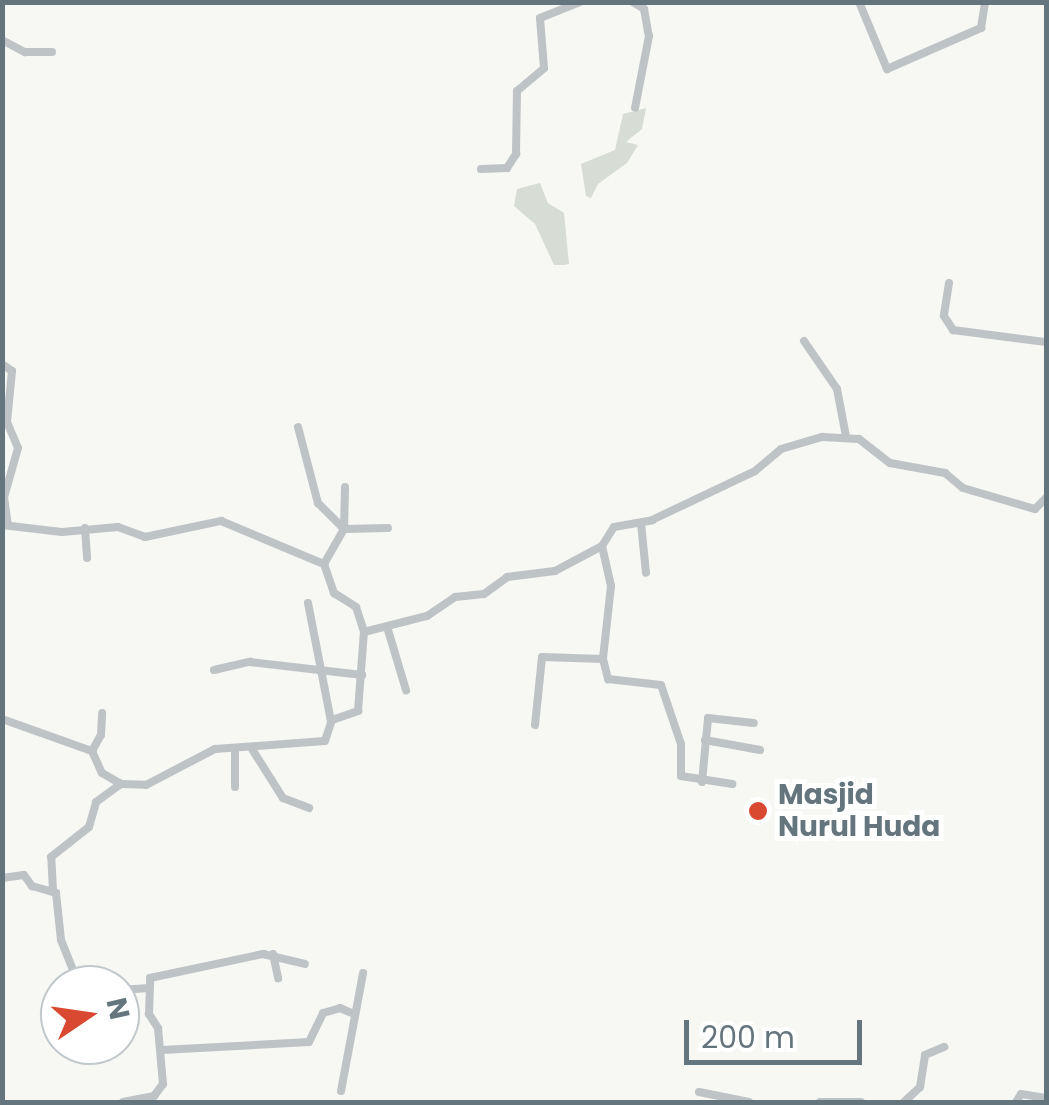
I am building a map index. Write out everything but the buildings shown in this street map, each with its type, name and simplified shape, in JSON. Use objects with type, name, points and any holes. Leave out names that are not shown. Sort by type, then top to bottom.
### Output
[{"type":"street","points":[[481,168],[507,168],[516,154],[517,91],[544,68],[540,18],[580,2]]},
{"type":"street","points":[[633,2],[644,8],[649,36],[635,108]]},
{"type":"street","points":[[858,2],[887,69],[981,28],[985,2]]},
{"type":"street","points":[[2,40],[25,52],[52,52]]},
{"type":"street","points":[[948,283],[944,316],[953,330],[1046,342]]},
{"type":"street","points":[[804,341],[837,390],[846,436]]},
{"type":"street","points":[[2,364],[12,372],[7,422],[18,448],[4,497],[5,524],[118,528],[145,536],[222,521],[324,564],[334,593],[356,607],[364,632],[358,713],[332,721]]},
{"type":"street","points":[[298,427],[310,488],[344,530]]},
{"type":"street","points":[[364,632],[388,630],[458,595],[484,594],[507,578],[556,571],[602,546],[614,527],[642,524],[730,484],[781,448],[846,436],[890,463],[945,473],[962,488],[1036,509],[1046,498]]},
{"type":"street","points":[[324,564],[344,530],[344,487]]},
{"type":"street","points":[[642,524],[646,573]]},
{"type":"street","points":[[85,528],[88,558]]},
{"type":"street","points":[[344,530],[388,528]]},
{"type":"street","points":[[602,546],[611,595],[603,659],[611,682],[662,688],[681,744],[681,776],[732,784]]},
{"type":"street","points":[[2,719],[92,751],[102,772],[120,784],[146,785],[205,752],[324,742],[332,721],[308,602]]},
{"type":"street","points":[[388,630],[406,690]]},
{"type":"street","points":[[535,725],[542,657],[603,659]]},
{"type":"street","points":[[214,670],[236,662],[319,666],[362,675]]},
{"type":"street","points":[[92,751],[101,735],[102,713]]},
{"type":"street","points":[[702,782],[705,740],[713,716],[754,723]]},
{"type":"street","points":[[705,740],[760,750]]},
{"type":"street","points":[[252,749],[283,798],[309,808]]},
{"type":"street","points":[[234,787],[235,751]]},
{"type":"street","points":[[71,965],[60,940],[52,856],[89,827],[96,802],[120,784]]},
{"type":"street","points":[[2,878],[24,874],[32,886],[54,890]]},
{"type":"street","points":[[273,954],[278,978]]},
{"type":"street","points":[[122,1102],[159,1092],[162,1050],[150,978],[273,954],[305,964]]},
{"type":"street","points":[[341,1091],[362,973]]},
{"type":"street","points":[[140,989],[149,988]]},
{"type":"street","points":[[162,1050],[308,1042],[324,1014],[340,1008],[352,1013]]},
{"type":"street","points":[[904,1102],[920,1087],[925,1055],[944,1047]]},
{"type":"street","points":[[699,1092],[749,1102]]},
{"type":"street","points":[[1016,1102],[1021,1094],[1046,1098]]},
{"type":"street","points":[[820,1102],[861,1102]]},
{"type":"shaded area","points":[[646,108],[642,129],[626,142],[638,145],[627,163],[598,184],[591,198],[586,196],[581,164],[615,150],[623,114]]},
{"type":"shaded area","points":[[540,183],[548,203],[564,213],[569,264],[554,265],[535,224],[514,206],[517,189]]},
{"type":"place","name":"Masjid Nurul Huda","points":[[758,811]]}]
